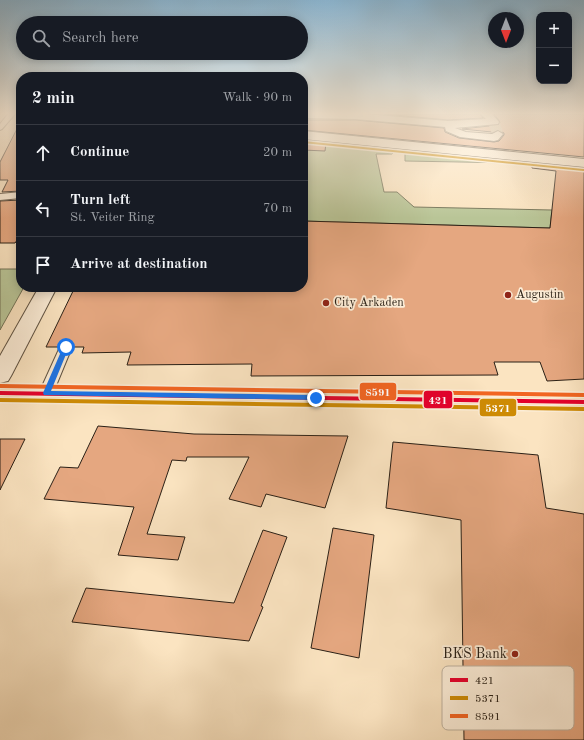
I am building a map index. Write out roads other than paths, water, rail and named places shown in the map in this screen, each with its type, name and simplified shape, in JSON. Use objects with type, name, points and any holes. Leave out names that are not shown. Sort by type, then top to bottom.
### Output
[{"type":"main road","points":[[0,393],[584,402]]},
{"type":"street","points":[[437,149],[580,164]]},
{"type":"street","points":[[499,149],[501,155]]},
{"type":"street","points":[[0,376],[45,292]]},
{"type":"lane","points":[[0,197],[16,196]]},
{"type":"lane","points":[[46,393],[66,347]]},
{"type":"place","name":"Augustin","points":[[508,295]]},
{"type":"place","name":"City Arkaden","points":[[326,303]]},
{"type":"place","name":"BKS Bank","points":[[515,654]]}]
